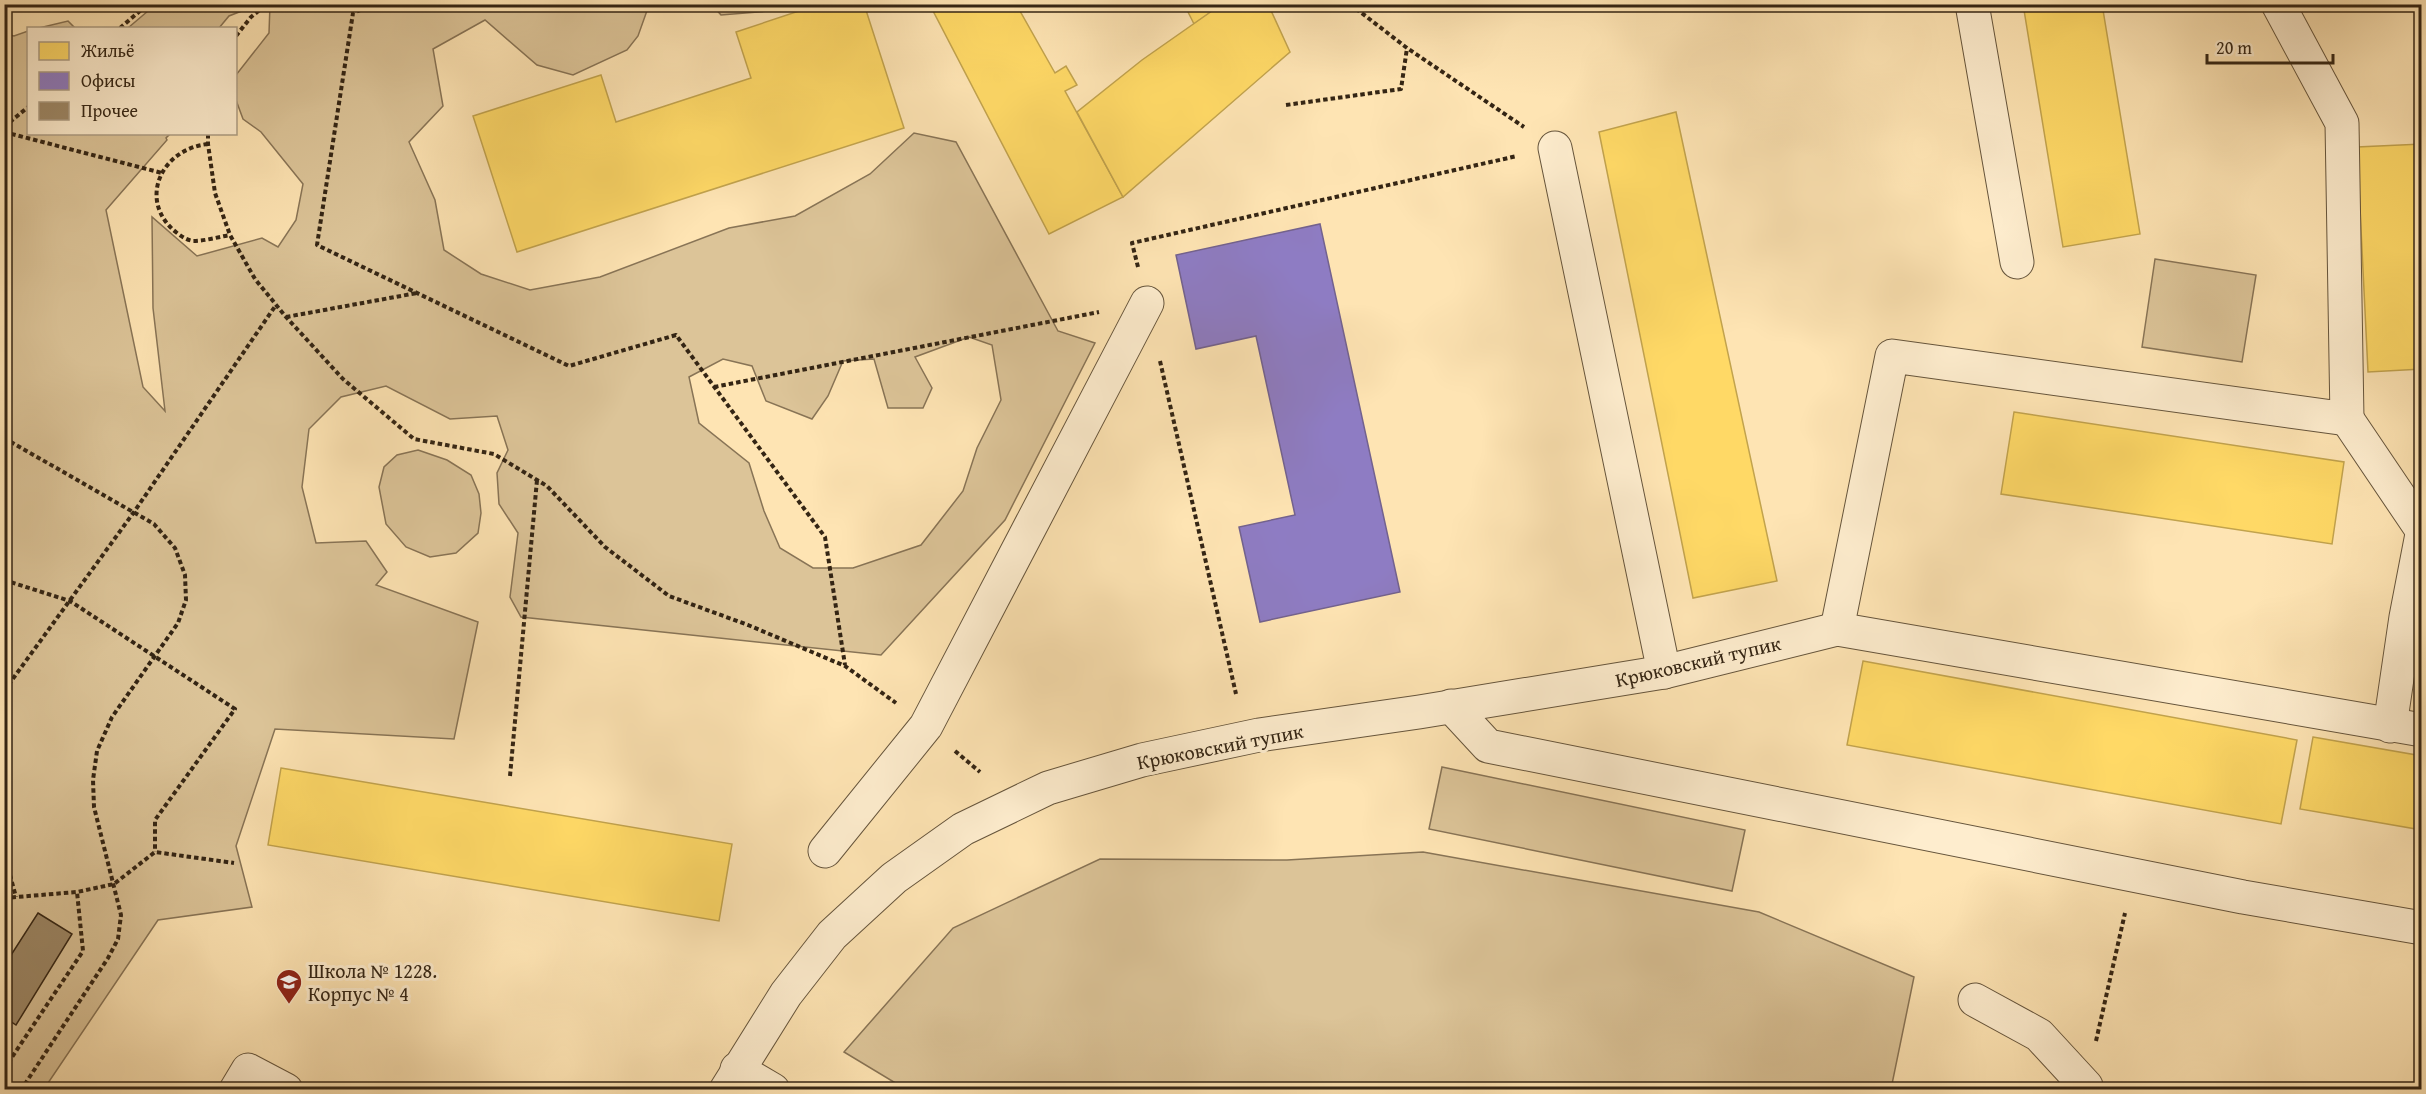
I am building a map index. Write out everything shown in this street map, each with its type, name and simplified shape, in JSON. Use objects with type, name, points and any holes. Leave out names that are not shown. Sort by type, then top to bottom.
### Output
[{"type":"street","points":[[1972,4],[2017,262]]},
{"type":"street","points":[[2278,4],[2342,123],[2347,419],[2421,532],[2406,617],[2406,728],[1837,628],[1892,356],[2347,419]]},
{"type":"street","points":[[1555,148],[1665,672]]},
{"type":"street","points":[[825,851],[926,726],[1147,303]]},
{"type":"street","name":"Крюковский тупик","points":[[732,1079],[786,994],[832,935],[894,878],[963,829],[1048,788],[1142,760],[1259,735],[1665,672],[1837,628]]},
{"type":"street","points":[[1450,706],[1488,746],[2243,897],[2421,928]]},
{"type":"street","points":[[1975,1000],[2039,1035],[2086,1088]]},
{"type":"street","points":[[236,1089],[248,1070],[286,1089]]},
{"type":"street","points":[[732,1079],[773,1089]]},
{"type":"path","points":[[121,27],[148,4]]},
{"type":"path","points":[[237,35],[250,17],[267,4]]},
{"type":"path","points":[[375,4],[354,13],[317,245],[569,366],[676,335],[825,537],[845,666]]},
{"type":"path","points":[[1350,4],[1407,48],[1555,148]]},
{"type":"path","points":[[1286,105],[1401,88],[1407,48]]},
{"type":"path","points":[[4,127],[27,107]]},
{"type":"path","points":[[4,132],[162,173]]},
{"type":"path","points":[[208,135],[215,193],[230,235],[255,279],[286,317],[343,379],[414,439],[494,454],[547,486],[605,547],[669,596],[748,625],[845,666],[926,726],[980,772]]},
{"type":"path","points":[[208,144],[192,146],[178,153],[166,164],[157,196],[161,213],[170,228],[183,238],[192,241],[230,235]]},
{"type":"path","points":[[714,387],[1147,303],[1132,243],[1555,148]]},
{"type":"path","points":[[286,317],[418,293]]},
{"type":"path","points":[[4,691],[134,512],[276,305]]},
{"type":"path","points":[[1160,360],[1236,694]]},
{"type":"path","points":[[4,438],[154,524],[175,548],[185,575],[186,600],[178,623],[112,717],[97,751],[93,780],[94,807],[121,915],[118,939],[108,958],[21,1089]]},
{"type":"path","points":[[510,776],[537,480]]},
{"type":"path","points":[[4,580],[70,601],[235,709],[155,820],[155,852]]},
{"type":"path","points":[[4,898],[77,892],[114,884],[155,852],[234,863]]},
{"type":"path","points":[[4,853],[16,897]]},
{"type":"path","points":[[2086,1088],[2134,875]]},
{"type":"path","points":[[4,1069],[83,951],[77,892]]},
{"type":"shaded area","points":[[155,4],[257,5],[229,16],[220,27],[129,27]]},
{"type":"shaded area","points":[[270,5],[649,5],[638,36],[627,50],[573,75],[537,65],[485,20],[433,49],[443,106],[409,142],[435,200],[444,250],[481,274],[530,290],[600,277],[729,228],[795,216],[870,174],[914,133],[956,142],[1058,331],[1095,343],[1005,520],[881,655],[521,617],[510,597],[518,533],[499,504],[497,473],[508,450],[497,416],[450,419],[386,386],[341,397],[309,429],[302,487],[316,543],[366,541],[387,572],[376,585],[478,622],[454,739],[275,729],[236,846],[252,907],[158,920],[44,1089],[5,1090],[5,34],[14,36],[27,31],[27,135],[169,135],[106,210],[143,387],[165,411],[153,308],[152,217],[197,256],[262,238],[278,247],[296,220],[303,184],[261,132],[243,119],[237,103],[237,74],[269,33]],"holes":[[[969,337],[992,345],[1001,400],[977,448],[963,491],[921,545],[853,568],[813,568],[780,548],[764,511],[749,463],[699,423],[689,377],[723,359],[752,366],[766,401],[812,419],[828,396],[843,361],[874,359],[888,408],[923,408],[932,388],[915,357]]]},
{"type":"shaded area","points":[[712,5],[783,5],[769,11],[721,15]]},
{"type":"shaded area","points":[[68,21],[74,27],[43,27]]},
{"type":"shaded area","points":[[2155,259],[2256,275],[2242,362],[2142,347]]},
{"type":"shaded area","points":[[418,450],[447,460],[471,475],[479,494],[481,513],[478,533],[456,553],[430,557],[406,547],[386,524],[379,487],[384,467],[397,455]]},
{"type":"shaded area","points":[[1442,767],[1745,830],[1732,891],[1429,829]]},
{"type":"shaded area","points":[[1423,852],[1759,912],[1914,977],[1891,1089],[907,1090],[844,1052],[953,928],[1100,859],[1287,860]]},
{"type":"building: Жильё","points":[[820,4],[864,4],[904,128],[517,252],[473,116],[601,75],[616,122],[751,78],[736,32]]},
{"type":"building: Жильё","points":[[937,4],[1016,4],[1055,73],[1066,66],[1077,85],[1065,91],[1123,197],[1049,234],[931,7]]},
{"type":"building: Жильё","points":[[1184,4],[1222,4],[1194,24]]},
{"type":"building: Жильё","points":[[1222,4],[1268,4],[1290,52],[1123,197],[1077,112],[1142,60]]},
{"type":"building: Жильё","points":[[2023,4],[2102,4],[2140,234],[2063,247]]},
{"type":"building: Жильё","points":[[1676,112],[1777,581],[1693,598],[1599,132]]},
{"type":"building: Жильё","points":[[2422,144],[2422,369],[2368,372],[2357,147]]},
{"type":"building: Жильё","points":[[2014,412],[2344,462],[2332,544],[2001,494]]},
{"type":"building: Жильё","points":[[1863,661],[2297,740],[2281,824],[1847,745]]},
{"type":"building: Жильё","points":[[2313,737],[2422,756],[2422,830],[2300,809]]},
{"type":"building: Жильё","points":[[281,768],[732,844],[719,921],[268,845]]},
{"type":"building: Офисы","points":[[1320,224],[1400,592],[1260,622],[1239,527],[1295,515],[1256,336],[1196,349],[1176,255]]},
{"type":"building: Прочее","points":[[38,913],[72,934],[16,1025],[4,1017],[4,966]]},
{"type":"place","name":"Школа № 1228. Корпус № 4","points":[[289,1005]]}]
